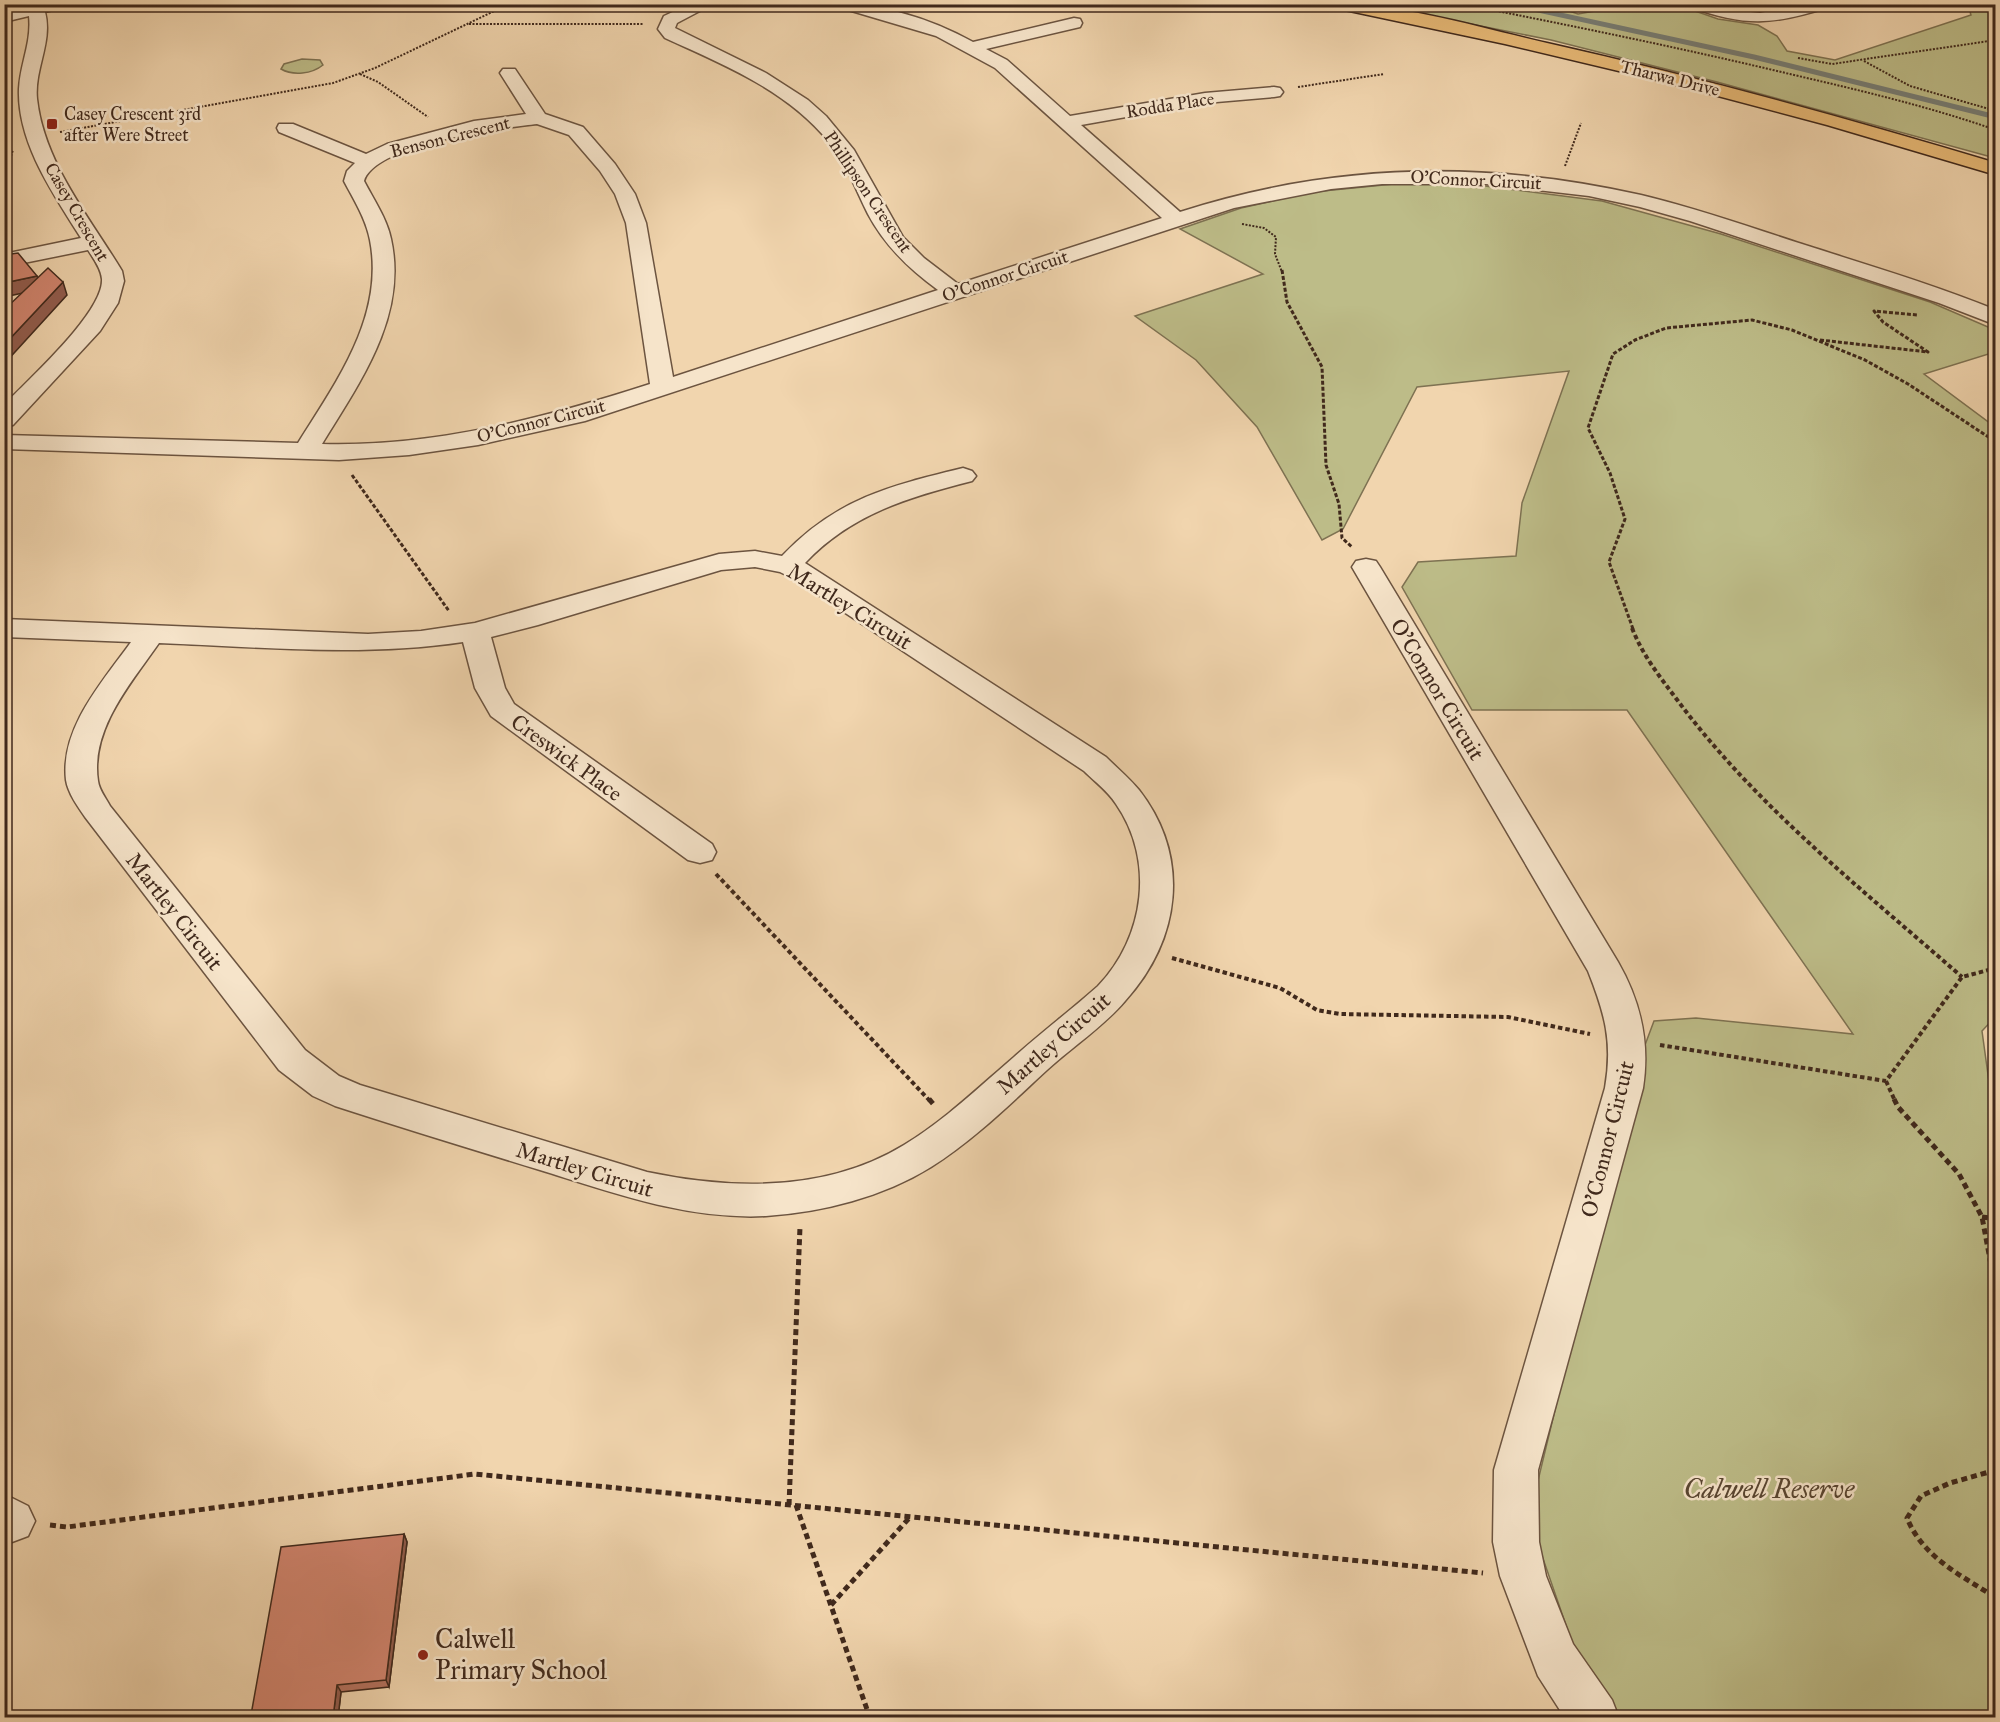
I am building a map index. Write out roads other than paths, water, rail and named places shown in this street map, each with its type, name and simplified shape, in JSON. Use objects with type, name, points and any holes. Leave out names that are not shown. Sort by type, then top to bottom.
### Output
[{"type":"main road","name":"Tharwa Drive","points":[[1340,4],[1488,34],[1672,78],[1857,128],[1995,169]]},
{"type":"street","points":[[4,17],[34,7],[58,4]]},
{"type":"street","name":"Phillipson Crescent","points":[[705,4],[679,16],[668,24],[666,29],[671,34],[765,80],[811,112],[845,149],[896,240],[920,266],[955,292]]},
{"type":"street","points":[[844,4],[942,32],[1001,63],[1177,220]]},
{"type":"street","points":[[1696,4],[1736,17],[1768,19],[1782,18],[1823,4]]},
{"type":"street","name":"Casey Crescent","points":[[4,420],[92,326],[107,303],[112,281],[111,271],[55,177],[20,98],[39,30],[34,7]]},
{"type":"street","points":[[973,47],[1074,23]]},
{"type":"street","points":[[509,73],[538,118]]},
{"type":"street","name":"Rodda Place","points":[[1067,122],[1205,98],[1274,92]]},
{"type":"street","name":"Benson Crescent","points":[[305,452],[364,352],[373,332],[383,292],[384,256],[381,239],[354,181],[357,171],[367,161],[394,148],[481,125],[538,118],[576,131],[608,168],[625,194],[640,238],[663,388]]},
{"type":"street","points":[[286,128],[367,161]]},
{"type":"street","name":"O'Connor Circuit","points":[[4,442],[305,452],[409,447],[478,438],[576,416],[1272,191],[1320,182],[1370,177],[1423,175],[1533,182],[1588,190],[1668,208],[1947,298],[1995,318]]},
{"type":"street","points":[[4,261],[94,242]]},
{"type":"street","points":[[788,565],[819,534],[860,508],[909,489],[963,476]]},
{"type":"street","name":"Martley Circuit","points":[[4,628],[151,634],[368,643],[421,640],[466,633],[528,618],[719,562],[755,559],[788,565],[814,579],[1095,764],[1129,798],[1141,818],[1156,859],[1158,903],[1144,948],[1114,991],[936,1145],[879,1175],[815,1195],[746,1202],[679,1196],[647,1188],[348,1096],[326,1086],[292,1060],[96,810],[82,783],[81,753],[91,723],[151,634]]},
{"type":"street","name":"O'Connor Circuit","points":[[1366,567],[1606,971],[1625,1017],[1630,1042],[1624,1088],[1516,1470],[1516,1542],[1523,1576],[1555,1659],[1594,1718]]},
{"type":"street","name":"Creswick Place","points":[[466,633],[502,710],[700,852]]},
{"type":"waterway","points":[[1510,4],[1754,57],[1996,117]]},
{"type":"place","name":"Casey Crescent 3rd after Were Street","points":[[52,124]]},
{"type":"place","name":"Calwell Primary School","points":[[423,1655]]},
{"type":"park label","name":"Calwell Reserve","points":[[1769,1489]]}]
